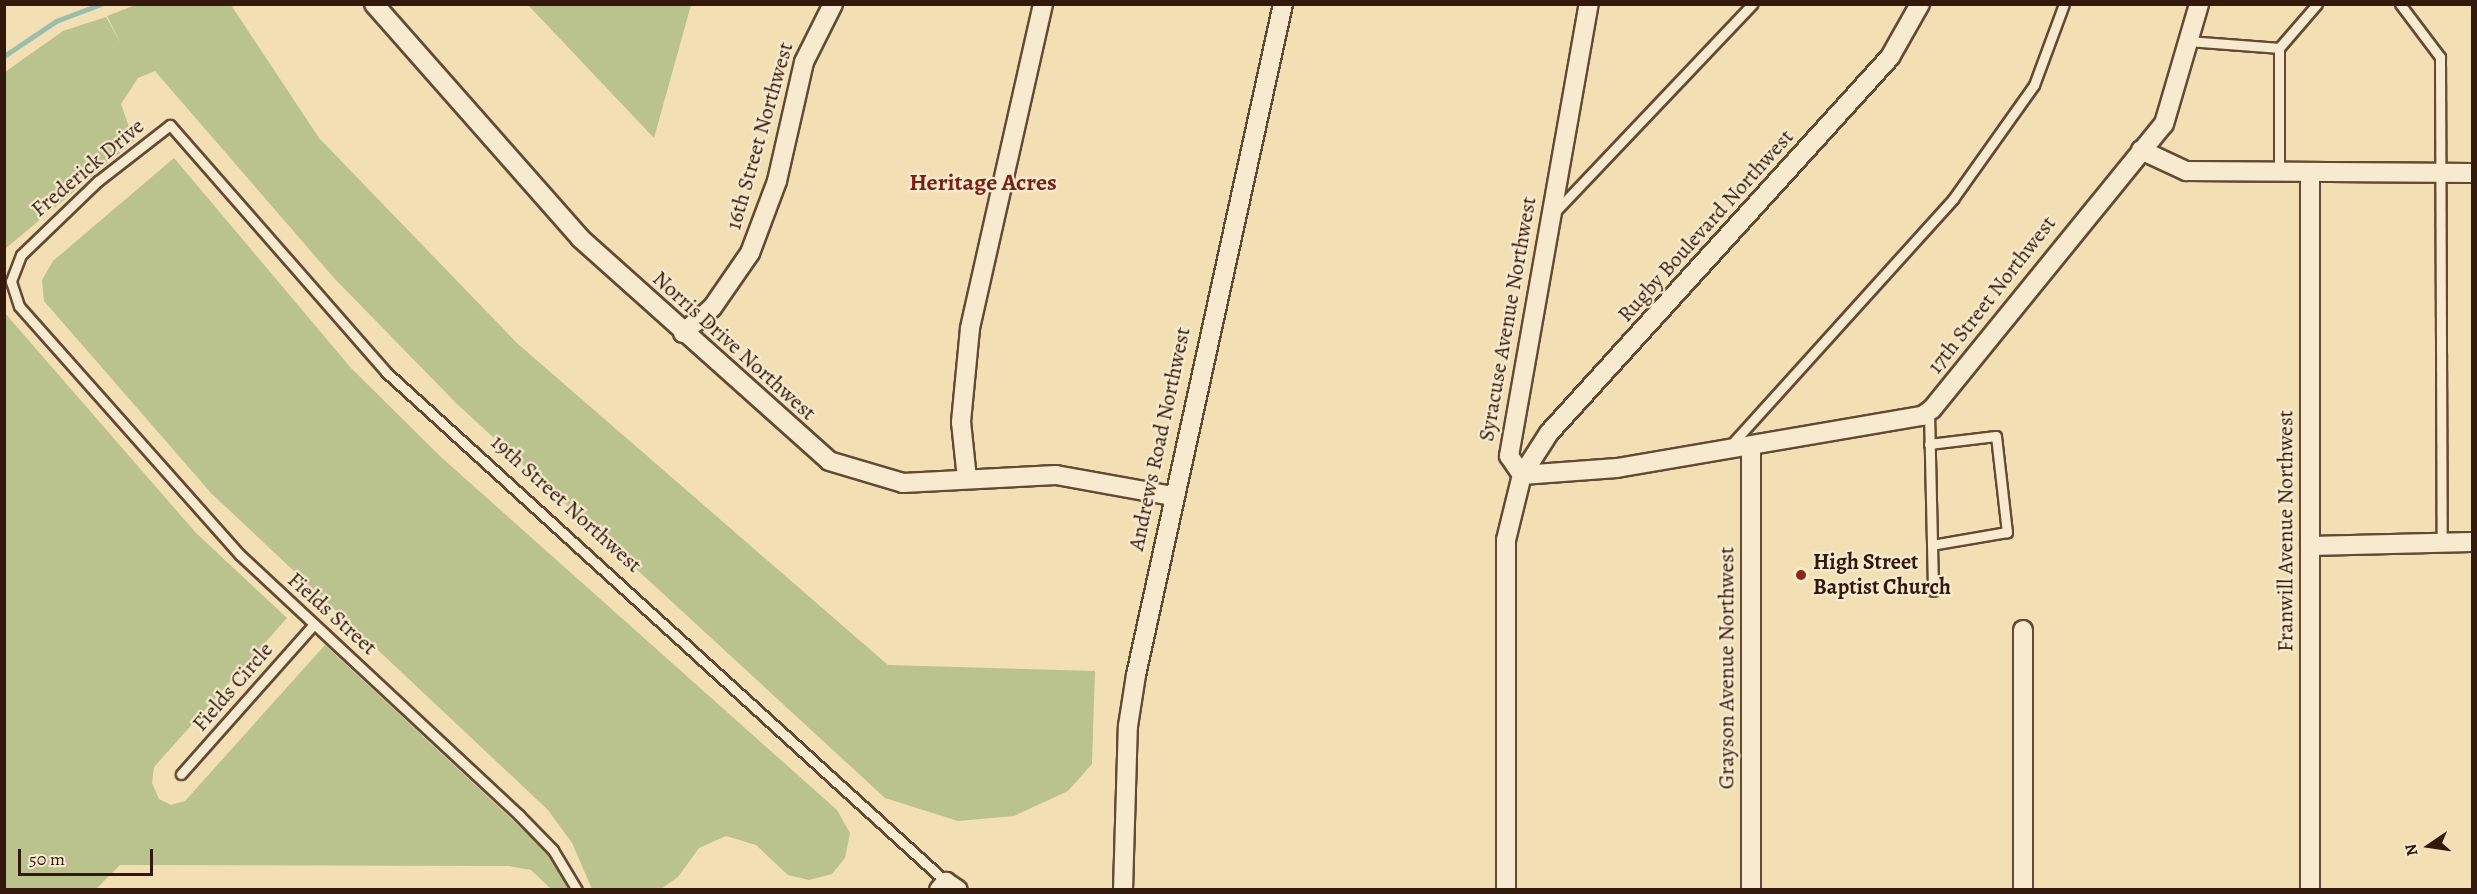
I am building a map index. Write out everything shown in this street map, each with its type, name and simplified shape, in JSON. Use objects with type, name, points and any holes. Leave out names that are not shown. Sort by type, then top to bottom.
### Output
[{"type":"street","name":"Norris Drive Northwest","points":[[374,4],[580,238],[683,333],[829,461],[892,482],[1056,476],[1173,496]]},
{"type":"street","name":"16th Street Northwest","points":[[683,333],[726,290],[754,244],[777,181],[804,62],[833,4]]},
{"type":"street","points":[[966,479],[961,422],[970,328],[1043,4]]},
{"type":"street","name":"Andrews Road Northwest","points":[[1123,890],[1128,726],[1173,496],[1282,4]]},
{"type":"street","name":"Syracuse Avenue Northwest","points":[[1522,474],[1509,456],[1588,4]]},
{"type":"street","name":"Rugby Boulevard Northwest","points":[[1522,474],[1549,433],[1890,57],[1920,4]]},
{"type":"street","points":[[2199,4],[2171,108],[2141,150],[2186,171],[2472,173]]},
{"type":"street","name":"17th Street Northwest","points":[[1929,412],[2141,150]]},
{"type":"street","name":"Franwill Avenue Northwest","points":[[2310,173],[2310,890]]},
{"type":"street","points":[[1506,890],[1506,540],[1522,474],[1580,473],[1727,451],[1929,412]]},
{"type":"street","name":"Grayson Avenue Northwest","points":[[1751,447],[1751,890]]},
{"type":"street","points":[[2310,546],[2472,542]]},
{"type":"street","points":[[2023,630],[2024,890]]},
{"type":"lane","points":[[1550,217],[1752,4]]},
{"type":"lane","points":[[1727,451],[1953,199],[2034,85],[2064,4]]},
{"type":"lane","points":[[2279,173],[2279,48],[2317,4]]},
{"type":"lane","points":[[2400,4],[2440,57],[2442,542]]},
{"type":"lane","points":[[2189,41],[2258,42],[2279,48]]},
{"type":"lane","name":"Frederick Drive","points":[[68,360],[19,306],[14,267],[33,241],[170,125]]},
{"type":"lane","name":"19th Street Northwest","points":[[170,125],[386,372],[948,887]]},
{"type":"lane","name":"Fields Street","points":[[68,360],[192,505],[314,624],[519,815],[553,850],[577,890]]},
{"type":"lane","points":[[1929,412],[1933,591]]},
{"type":"lane","points":[[1929,444],[1996,436],[2007,532],[1932,545]]},
{"type":"lane","name":"Fields Circle","points":[[181,774],[314,624]]},
{"type":"green space","points":[[138,4],[231,5],[319,138],[518,344],[888,665],[1095,671],[1092,764],[1068,791],[1014,816],[958,821],[885,798],[456,403],[334,278],[155,71],[138,78],[121,104],[134,141],[5,249],[5,72],[63,31],[106,17],[121,44],[107,16]]},
{"type":"green space","points":[[528,5],[691,5],[654,138]]},
{"type":"green space","points":[[174,158],[351,368],[441,457],[837,810],[850,833],[845,858],[832,874],[809,880],[788,875],[756,845],[726,836],[699,848],[678,877],[661,889],[592,889],[572,843],[548,810],[211,493],[44,301],[42,280],[53,261]]},
{"type":"green space","points":[[4,312],[196,533],[287,618],[154,767],[152,783],[159,799],[171,805],[185,801],[325,645],[547,852],[570,889],[551,889],[531,870],[509,866],[120,865],[96,889],[5,889]]},
{"type":"waterway","points":[[4,56],[56,21],[101,4]]},
{"type":"place","name":"High Street Baptist Church","points":[[1801,575]]},
{"type":"district","name":"Heritage Acres","points":[[983,183]]}]
